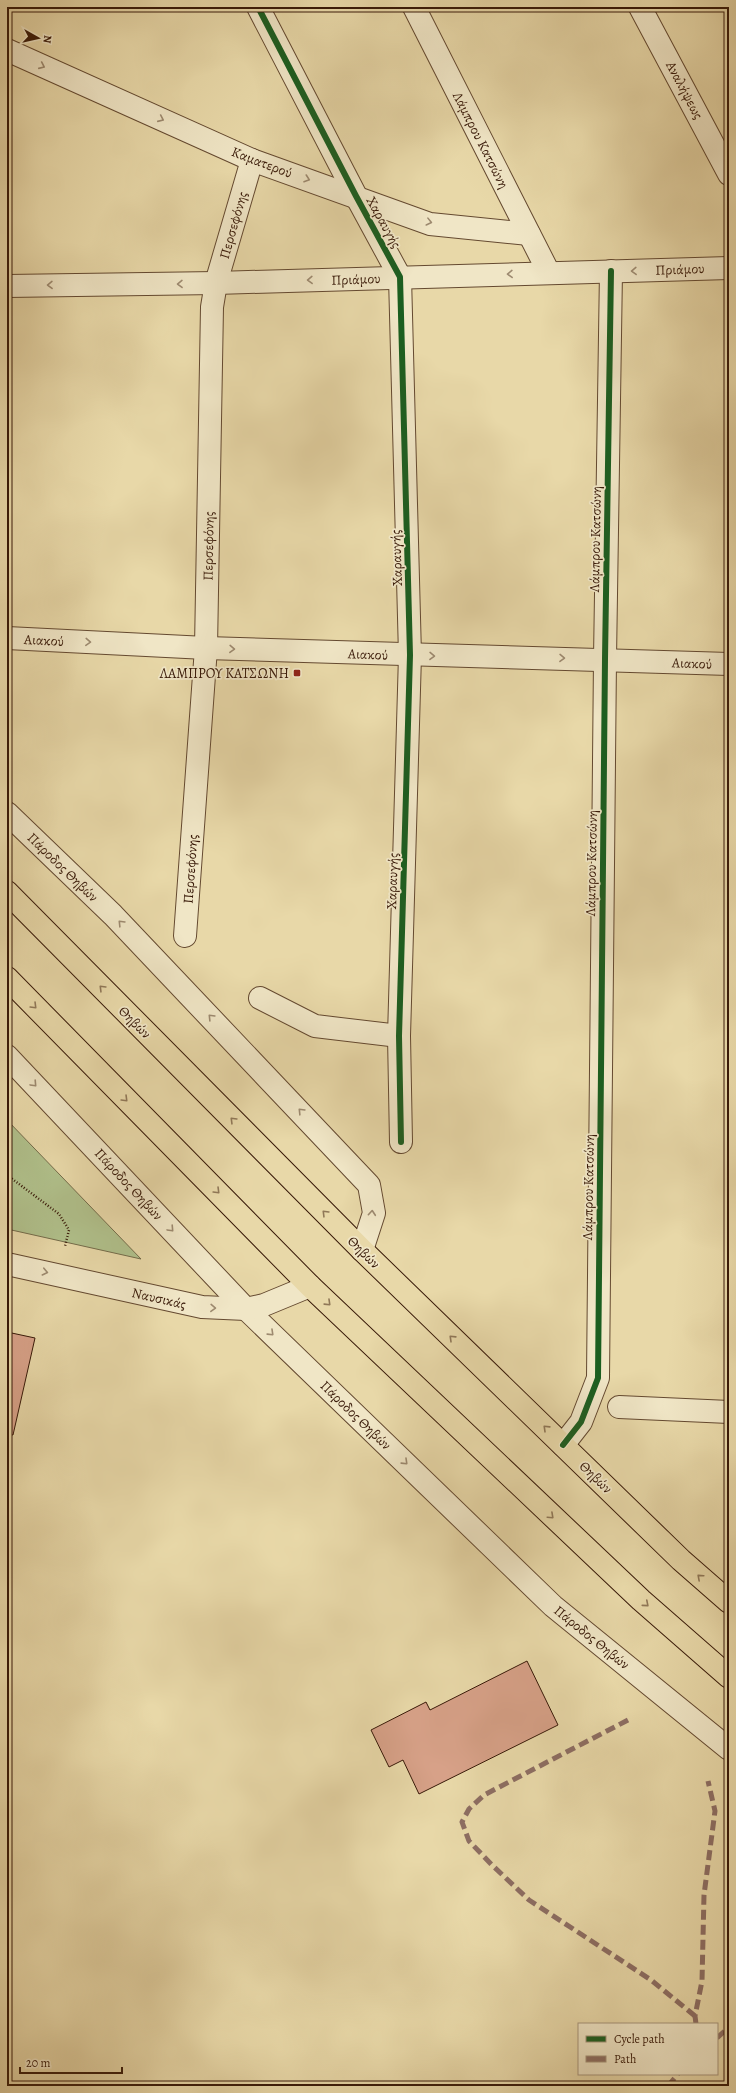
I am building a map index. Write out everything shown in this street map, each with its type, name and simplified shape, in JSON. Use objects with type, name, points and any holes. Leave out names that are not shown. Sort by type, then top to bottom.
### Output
[{"type":"main road","name":"Θηβών","points":[[7,892],[362,1250],[681,1560],[729,1602]]},
{"type":"main road","points":[[7,978],[310,1286],[641,1600],[729,1677]]},
{"type":"street","name":"Χαραυγής","points":[[258,7],[356,196],[400,277],[410,655],[399,1036],[401,1142]]},
{"type":"street","name":"Λάμπρου Κατσώνη","points":[[414,7],[549,273]]},
{"type":"street","name":"Αναλήψεως","points":[[640,7],[729,174]]},
{"type":"street","name":"Καματερού","points":[[7,50],[252,160],[356,196],[430,224],[529,234]]},
{"type":"street","name":"Περσεφόνης","points":[[185,936],[206,648],[212,307],[216,283],[252,160]]},
{"type":"street","name":"Πριάμου","points":[[7,286],[216,283],[729,268]]},
{"type":"street","name":"Λάμπρου Κατσώνη","points":[[563,1445],[581,1422],[598,1378],[605,659],[611,272]]},
{"type":"street","name":"Αιακού","points":[[7,638],[206,648],[410,655],[605,659],[729,664]]},
{"type":"street","name":"Πάροδος Θηβών","points":[[7,813],[113,915],[369,1185],[374,1213],[362,1250]]},
{"type":"street","points":[[260,998],[315,1026],[399,1036]]},
{"type":"street","name":"Πάροδος Θηβών","points":[[7,1056],[246,1308],[553,1606],[729,1749]]},
{"type":"street","name":"Ναυσικάς","points":[[7,1264],[202,1307],[246,1308],[264,1305],[310,1286]]},
{"type":"street","points":[[619,1407],[729,1412]]},
{"type":"path","points":[[7,1174],[59,1214],[69,1230],[64,1249]]},
{"type":"green space","points":[[7,1120],[141,1259],[7,1229]]},
{"type":"building","points":[[7,1332],[35,1338],[13,1435],[7,1434]]},
{"type":"building","points":[[527,1661],[558,1725],[419,1794],[403,1760],[389,1767],[371,1730],[426,1702],[430,1710]]},
{"type":"marked path","points":[[628,1720],[484,1795],[469,1809],[462,1822],[469,1841],[529,1900],[651,1980],[695,2016]]},
{"type":"marked path","points":[[696,2023],[695,2016],[702,1981],[704,1895],[715,1811],[708,1781]]},
{"type":"marked path","points":[[718,2037],[729,2027]]},
{"type":"marked path","points":[[668,2086],[677,2075]]},
{"type":"cycle path","points":[[258,7],[356,196],[400,277],[410,655],[399,1036],[401,1142]]},
{"type":"cycle path","points":[[563,1445],[581,1422],[598,1378],[605,659],[611,271]]},
{"type":"place","name":"ΛΑΜΠΡΟΥ ΚΑΤΣΩΝΗ","points":[[297,673]]}]
